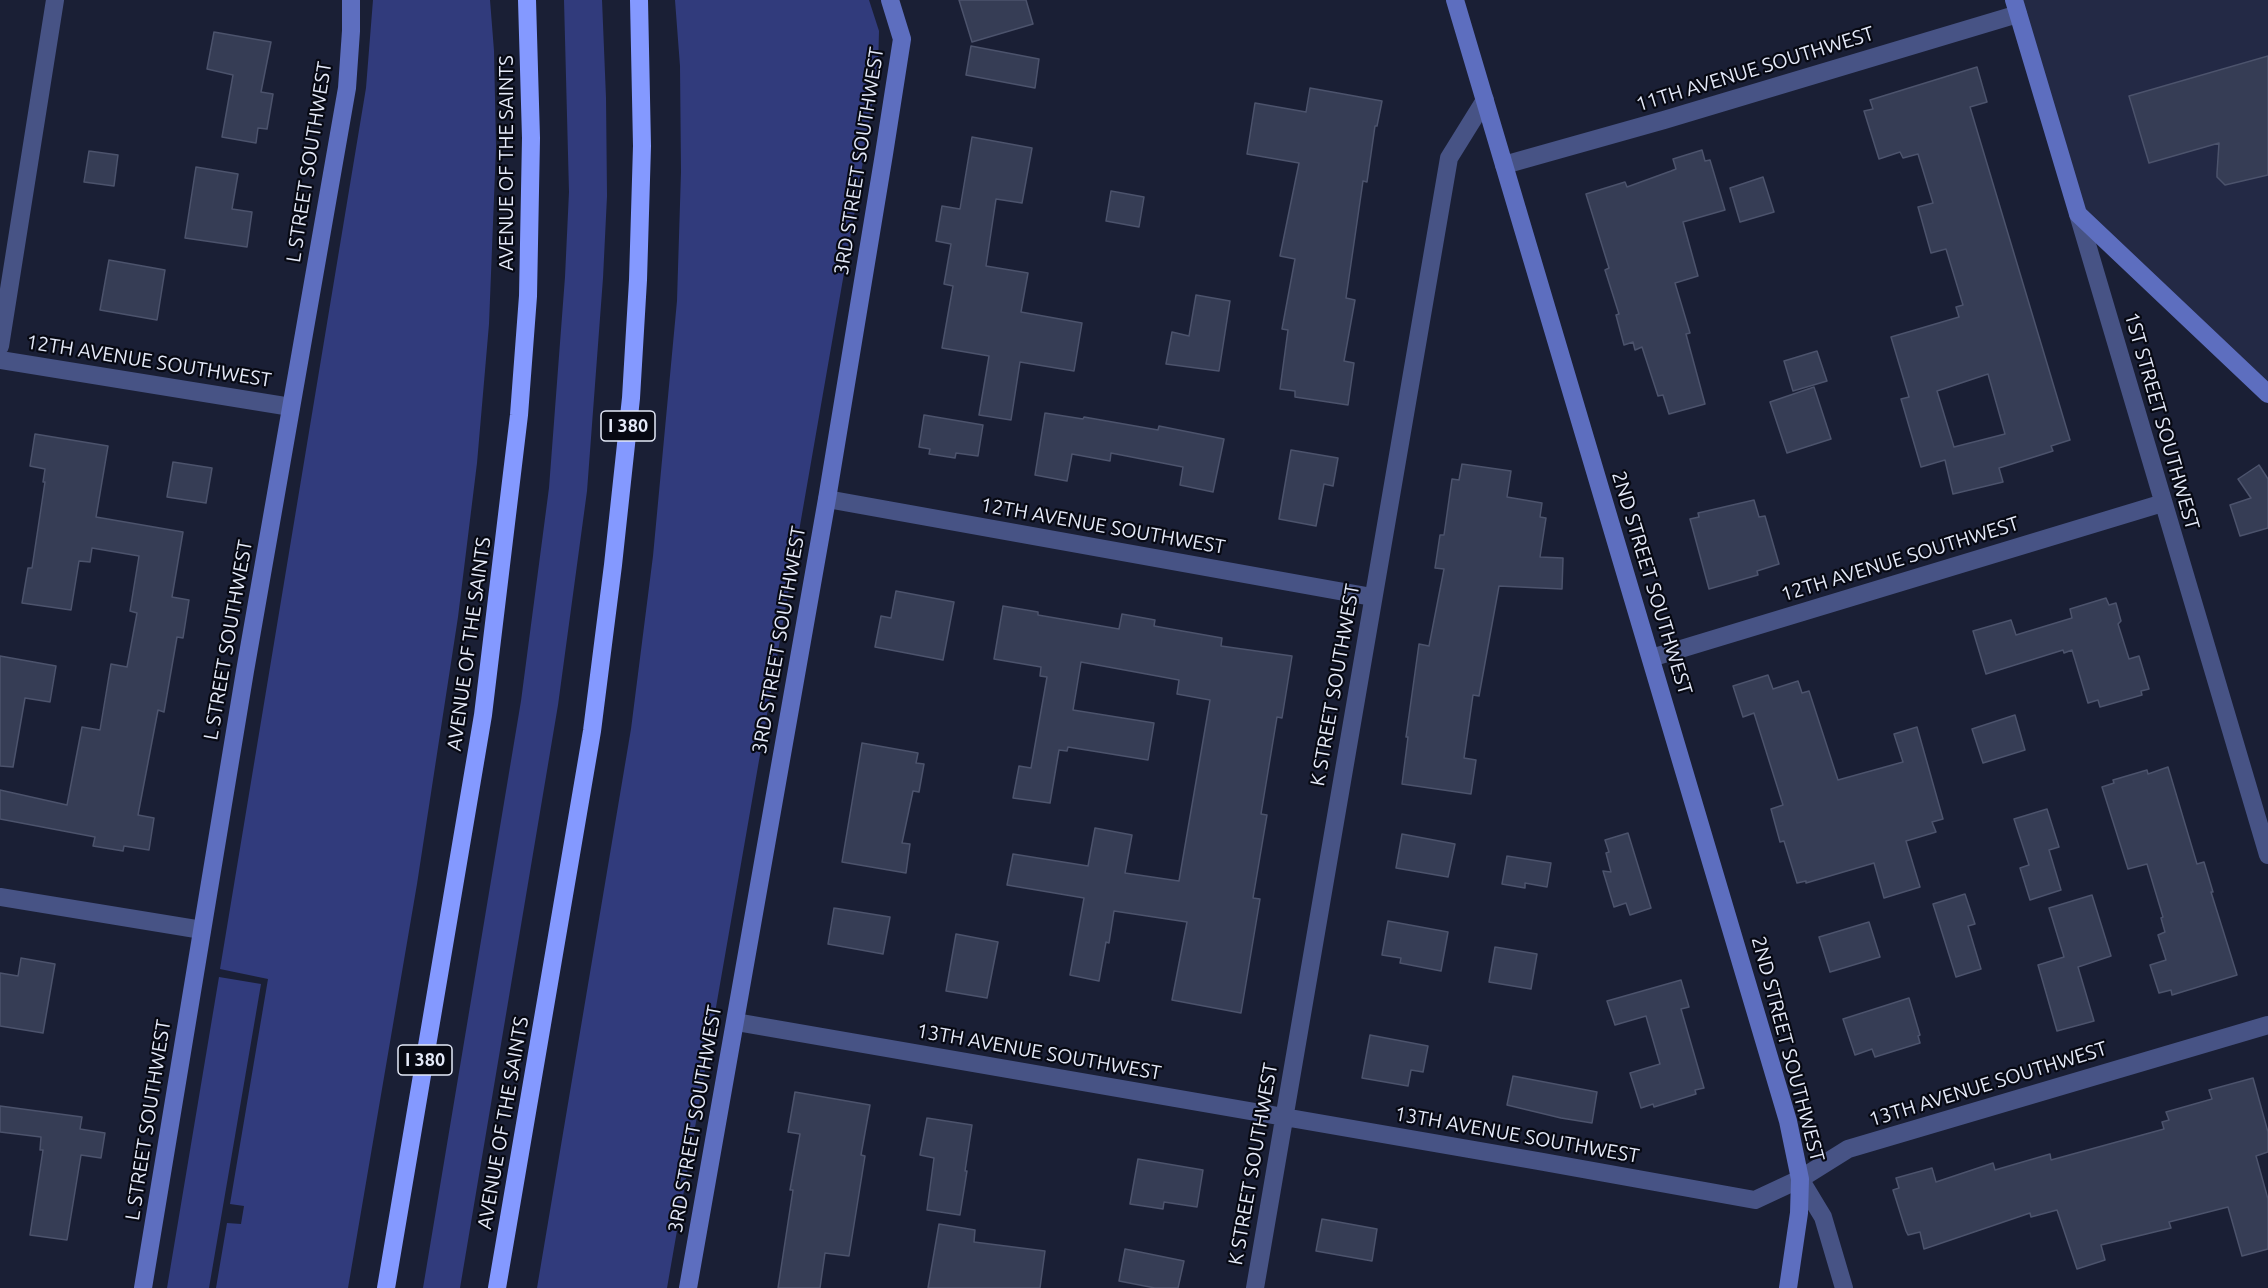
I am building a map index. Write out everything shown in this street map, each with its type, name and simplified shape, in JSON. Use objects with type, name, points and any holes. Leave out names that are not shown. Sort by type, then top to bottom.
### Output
[{"type":"highway","name":"AVENUE OF THE SAINTS","points":[[386,1288],[481,727],[515,450],[528,296],[531,138],[527,0]]},
{"type":"highway","name":"AVENUE OF THE SAINTS","points":[[497,1288],[590,743],[614,553],[631,398],[638,280],[642,146],[639,0]]},
{"type":"street","points":[[0,346],[55,0]]},
{"type":"street","name":"L STREET SOUTHWEST","points":[[143,1288],[346,88],[351,0]]},
{"type":"street","name":"3RD STREET SOUTHWEST","points":[[688,1288],[827,499],[884,154],[902,39],[890,0]]},
{"type":"street","name":"2ND STREET SOUTHWEST","points":[[1455,0],[1788,1120],[1800,1179],[1799,1213],[1788,1288]]},
{"type":"street","name":"11TH AVENUE SOUTHWEST","points":[[1504,165],[1664,120],[2016,7]]},
{"type":"street","name":"1ST STREET SOUTHWEST","points":[[2016,7],[2268,855]]},
{"type":"street","name":"K STREET SOUTHWEST","points":[[1255,1288],[1449,158],[1485,100]]},
{"type":"street","points":[[2078,214],[2268,394]]},
{"type":"street","name":"12TH AVENUE SOUTHWEST","points":[[0,360],[291,407]]},
{"type":"street","name":"12TH AVENUE SOUTHWEST","points":[[827,499],[1372,597]]},
{"type":"street","name":"12TH AVENUE SOUTHWEST","points":[[1651,658],[2163,503]]},
{"type":"street","points":[[0,897],[202,930]]},
{"type":"street","name":"13TH AVENUE SOUTHWEST","points":[[736,1022],[1755,1200],[1800,1179],[1848,1149],[2268,1025]]},
{"type":"street","name":"2ND STREET SOUTHWEST","points":[[1800,1179],[1823,1217],[1844,1288]]},
{"type":"shaded area","points":[[373,0],[490,0],[494,51],[496,147],[489,324],[477,463],[458,617],[417,884],[348,1288],[216,1288],[227,1223],[241,1224],[244,1206],[230,1204],[268,979],[220,969],[366,88]]},
{"type":"shaded area","points":[[564,0],[602,0],[607,196],[587,491],[558,705],[460,1288],[423,1288],[521,701],[549,488],[569,192]]},
{"type":"shaded area","points":[[675,0],[869,0],[879,31],[878,69],[667,1288],[537,1288],[631,729],[653,556],[677,301],[681,172],[680,66]]},
{"type":"shaded area","points":[[2014,0],[2268,0],[2268,394],[2078,214]]},
{"type":"shaded area","points":[[219,977],[261,984],[209,1288],[167,1288]]},
{"type":"building","points":[[959,0],[1026,0],[1033,24],[972,42]]},
{"type":"building","points":[[214,32],[271,42],[261,92],[273,94],[267,129],[258,128],[256,143],[222,137],[233,75],[207,69]]},
{"type":"building","points":[[971,46],[1039,59],[1035,88],[966,75]]},
{"type":"building","points":[[2268,56],[2268,175],[2225,185],[2217,177],[2219,143],[2149,163],[2129,96]]},
{"type":"building","points":[[1977,67],[1987,102],[1970,107],[2070,440],[2051,446],[2053,451],[1999,468],[2003,482],[1953,494],[1945,460],[1921,467],[1901,399],[1909,397],[1891,337],[1959,317],[1956,307],[1963,305],[1946,249],[1931,253],[1918,207],[1933,203],[1918,154],[1903,158],[1900,152],[1879,159],[1864,111],[1873,109],[1870,100]],"holes":[[[1988,374],[2005,434],[1954,447],[1937,391]]]},
{"type":"building","points":[[1310,88],[1382,101],[1377,126],[1375,126],[1367,182],[1363,181],[1346,298],[1355,300],[1344,361],[1354,363],[1348,405],[1295,397],[1295,391],[1280,389],[1288,330],[1282,329],[1295,259],[1280,256],[1299,163],[1247,154],[1255,103],[1306,112]]},
{"type":"building","points":[[972,137],[1032,148],[1022,203],[996,199],[986,266],[1028,273],[1021,312],[1082,323],[1074,371],[1020,362],[1011,420],[979,415],[989,356],[942,348],[953,286],[944,284],[951,244],[936,241],[942,206],[960,209]]},
{"type":"building","points":[[1702,150],[1705,161],[1710,160],[1725,210],[1683,222],[1698,276],[1675,283],[1690,333],[1686,334],[1705,404],[1669,414],[1663,395],[1658,396],[1642,347],[1635,350],[1633,342],[1624,345],[1616,315],[1619,314],[1605,270],[1609,268],[1586,194],[1625,182],[1627,187],[1671,171],[1676,169],[1673,159]]},
{"type":"building","points":[[89,151],[118,155],[114,186],[84,182]]},
{"type":"building","points":[[196,167],[238,174],[232,209],[252,212],[247,247],[185,238]]},
{"type":"building","points":[[1763,177],[1774,212],[1740,222],[1730,188]]},
{"type":"building","points":[[1111,191],[1144,197],[1139,227],[1106,221]]},
{"type":"building","points":[[109,260],[165,270],[157,320],[100,310]]},
{"type":"building","points":[[1196,295],[1230,301],[1219,371],[1166,364],[1172,332],[1189,336]]},
{"type":"building","points":[[1817,351],[1827,381],[1793,391],[1784,361]]},
{"type":"building","points":[[1814,387],[1831,439],[1787,453],[1770,402]]},
{"type":"building","points":[[1045,413],[1083,419],[1084,417],[1158,430],[1159,426],[1224,439],[1213,492],[1180,485],[1183,467],[1111,453],[1110,461],[1072,454],[1067,481],[1035,475]]},
{"type":"building","points":[[924,415],[983,425],[978,456],[956,453],[955,458],[929,454],[930,449],[919,447]]},
{"type":"building","points":[[35,434],[108,446],[96,517],[183,532],[172,597],[189,600],[183,638],[177,637],[164,712],[158,710],[138,815],[154,818],[149,850],[124,846],[123,851],[93,846],[95,837],[0,819],[0,790],[67,805],[82,727],[100,730],[111,664],[127,667],[137,613],[130,611],[139,556],[92,548],[90,562],[79,561],[71,610],[22,603],[28,568],[32,568],[45,482],[43,482],[45,469],[30,466]]},
{"type":"building","points":[[1291,450],[1338,458],[1333,486],[1324,484],[1316,526],[1279,519]]},
{"type":"building","points":[[173,462],[212,468],[206,503],[167,497]]},
{"type":"building","points":[[1462,464],[1511,471],[1507,497],[1542,503],[1540,517],[1546,518],[1540,557],[1563,558],[1562,589],[1499,586],[1479,696],[1473,695],[1464,758],[1476,760],[1471,794],[1402,784],[1419,644],[1429,646],[1444,569],[1435,568],[1440,535],[1444,535],[1452,479],[1459,480]]},
{"type":"building","points":[[2259,465],[2268,479],[2268,528],[2240,536],[2230,505],[2251,498],[2238,479]]},
{"type":"building","points":[[1754,500],[1759,517],[1765,516],[1779,564],[1757,571],[1758,575],[1709,589],[1690,519],[1699,517],[1698,513]]},
{"type":"building","points":[[896,591],[954,602],[943,660],[875,647],[881,616],[891,618]]},
{"type":"building","points":[[2106,598],[2109,605],[2116,603],[2121,621],[2118,624],[2129,659],[2139,656],[2149,689],[2141,691],[2142,695],[2100,707],[2098,700],[2088,703],[2072,650],[2064,653],[2063,650],[1986,674],[1973,631],[2011,620],[2016,635],[2072,618],[2070,609]]},
{"type":"building","points":[[1003,606],[1038,612],[1038,615],[1119,629],[1122,614],[1155,620],[1154,626],[1222,638],[1221,646],[1292,656],[1282,718],[1277,717],[1261,814],[1267,815],[1253,898],[1260,899],[1241,1013],[1172,1000],[1187,922],[1114,911],[1109,943],[1106,942],[1099,981],[1070,975],[1084,898],[1007,885],[1013,854],[1088,866],[1095,828],[1132,835],[1125,873],[1179,881],[1210,700],[1177,694],[1179,680],[1081,662],[1073,710],[1154,723],[1148,760],[1068,747],[1067,751],[1059,750],[1050,803],[1013,798],[1019,766],[1031,768],[1047,677],[1040,676],[1041,667],[994,659]]},
{"type":"building","points":[[0,656],[56,666],[50,702],[25,698],[13,767],[0,766]]},
{"type":"building","points":[[1768,675],[1773,689],[1798,681],[1802,693],[1809,691],[1838,780],[1903,762],[1894,734],[1917,727],[1943,819],[1932,822],[1936,832],[1906,841],[1920,887],[1884,898],[1874,863],[1806,883],[1806,881],[1797,883],[1784,841],[1780,842],[1771,809],[1783,805],[1754,713],[1743,717],[1733,686]]},
{"type":"building","points":[[2015,715],[2025,750],[1983,763],[1972,729]]},
{"type":"building","points":[[862,743],[918,753],[916,763],[924,764],[919,792],[913,791],[902,843],[910,844],[906,873],[842,862]]},
{"type":"building","points":[[2168,767],[2197,864],[2204,862],[2237,975],[2172,995],[2171,990],[2159,993],[2150,965],[2166,960],[2158,935],[2165,932],[2161,918],[2163,917],[2147,864],[2128,869],[2102,787],[2114,783],[2113,780],[2147,770],[2148,774]]},
{"type":"building","points":[[2047,809],[2059,847],[2049,850],[2061,890],[2030,900],[2020,868],[2029,865],[2014,819]]},
{"type":"building","points":[[1628,833],[1651,908],[1630,915],[1626,903],[1614,907],[1603,871],[1611,872],[1605,840]]},
{"type":"building","points":[[1402,834],[1455,844],[1448,877],[1396,868]]},
{"type":"building","points":[[1507,856],[1551,863],[1547,887],[1525,883],[1525,888],[1502,884]]},
{"type":"building","points":[[1965,894],[1975,924],[1968,926],[1981,969],[1956,977],[1933,904]]},
{"type":"building","points":[[2092,895],[2111,956],[2078,967],[2094,1021],[2057,1031],[2038,965],[2064,957],[2049,908]]},
{"type":"building","points":[[834,908],[890,917],[883,954],[828,944]]},
{"type":"building","points":[[1388,921],[1448,932],[1441,971],[1400,963],[1401,958],[1382,955]]},
{"type":"building","points":[[1869,922],[1880,957],[1830,972],[1819,937]]},
{"type":"building","points":[[956,934],[998,942],[987,998],[946,991]]},
{"type":"building","points":[[1495,947],[1537,954],[1531,989],[1489,982]]},
{"type":"building","points":[[21,958],[55,964],[43,1033],[0,1026],[0,973],[18,976]]},
{"type":"building","points":[[1681,980],[1689,1007],[1681,1009],[1704,1088],[1695,1090],[1696,1094],[1654,1107],[1653,1104],[1641,1108],[1630,1073],[1660,1064],[1646,1016],[1615,1025],[1607,1001]]},
{"type":"building","points":[[1909,998],[1920,1035],[1918,1036],[1920,1043],[1875,1057],[1872,1049],[1855,1055],[1843,1019]]},
{"type":"building","points":[[1370,1035],[1428,1046],[1423,1072],[1411,1070],[1408,1086],[1362,1078]]},
{"type":"building","points":[[1513,1076],[1597,1092],[1592,1123],[1507,1105]]},
{"type":"building","points":[[2253,1078],[2268,1132],[2268,1152],[2256,1156],[2268,1199],[2268,1249],[2242,1256],[2228,1207],[2169,1222],[2171,1228],[2101,1245],[2105,1260],[2077,1269],[2057,1210],[2031,1217],[2030,1213],[1924,1249],[1920,1232],[1908,1235],[1906,1231],[1893,1190],[1899,1188],[1896,1178],[1932,1168],[1936,1182],[1993,1163],[1995,1170],[2050,1154],[2051,1160],[2164,1129],[2162,1122],[2169,1120],[2166,1112],[2212,1099],[2209,1090]]},
{"type":"building","points":[[795,1092],[870,1105],[861,1155],[865,1156],[849,1256],[825,1253],[820,1288],[778,1288],[793,1190],[790,1190],[800,1134],[788,1132]]},
{"type":"building","points":[[0,1106],[82,1117],[80,1129],[105,1133],[101,1158],[81,1155],[67,1240],[30,1235],[43,1150],[40,1150],[41,1137],[0,1132]]},
{"type":"building","points":[[927,1118],[972,1125],[960,1215],[927,1210],[934,1158],[920,1155]]},
{"type":"building","points":[[1138,1159],[1203,1170],[1197,1207],[1164,1202],[1163,1209],[1130,1204]]},
{"type":"building","points":[[1322,1219],[1377,1229],[1372,1261],[1316,1251]]},
{"type":"building","points":[[939,1224],[975,1230],[974,1242],[1045,1251],[1040,1288],[928,1288]]},
{"type":"building","points":[[1125,1249],[1184,1261],[1178,1288],[1155,1288],[1119,1281]]}]
